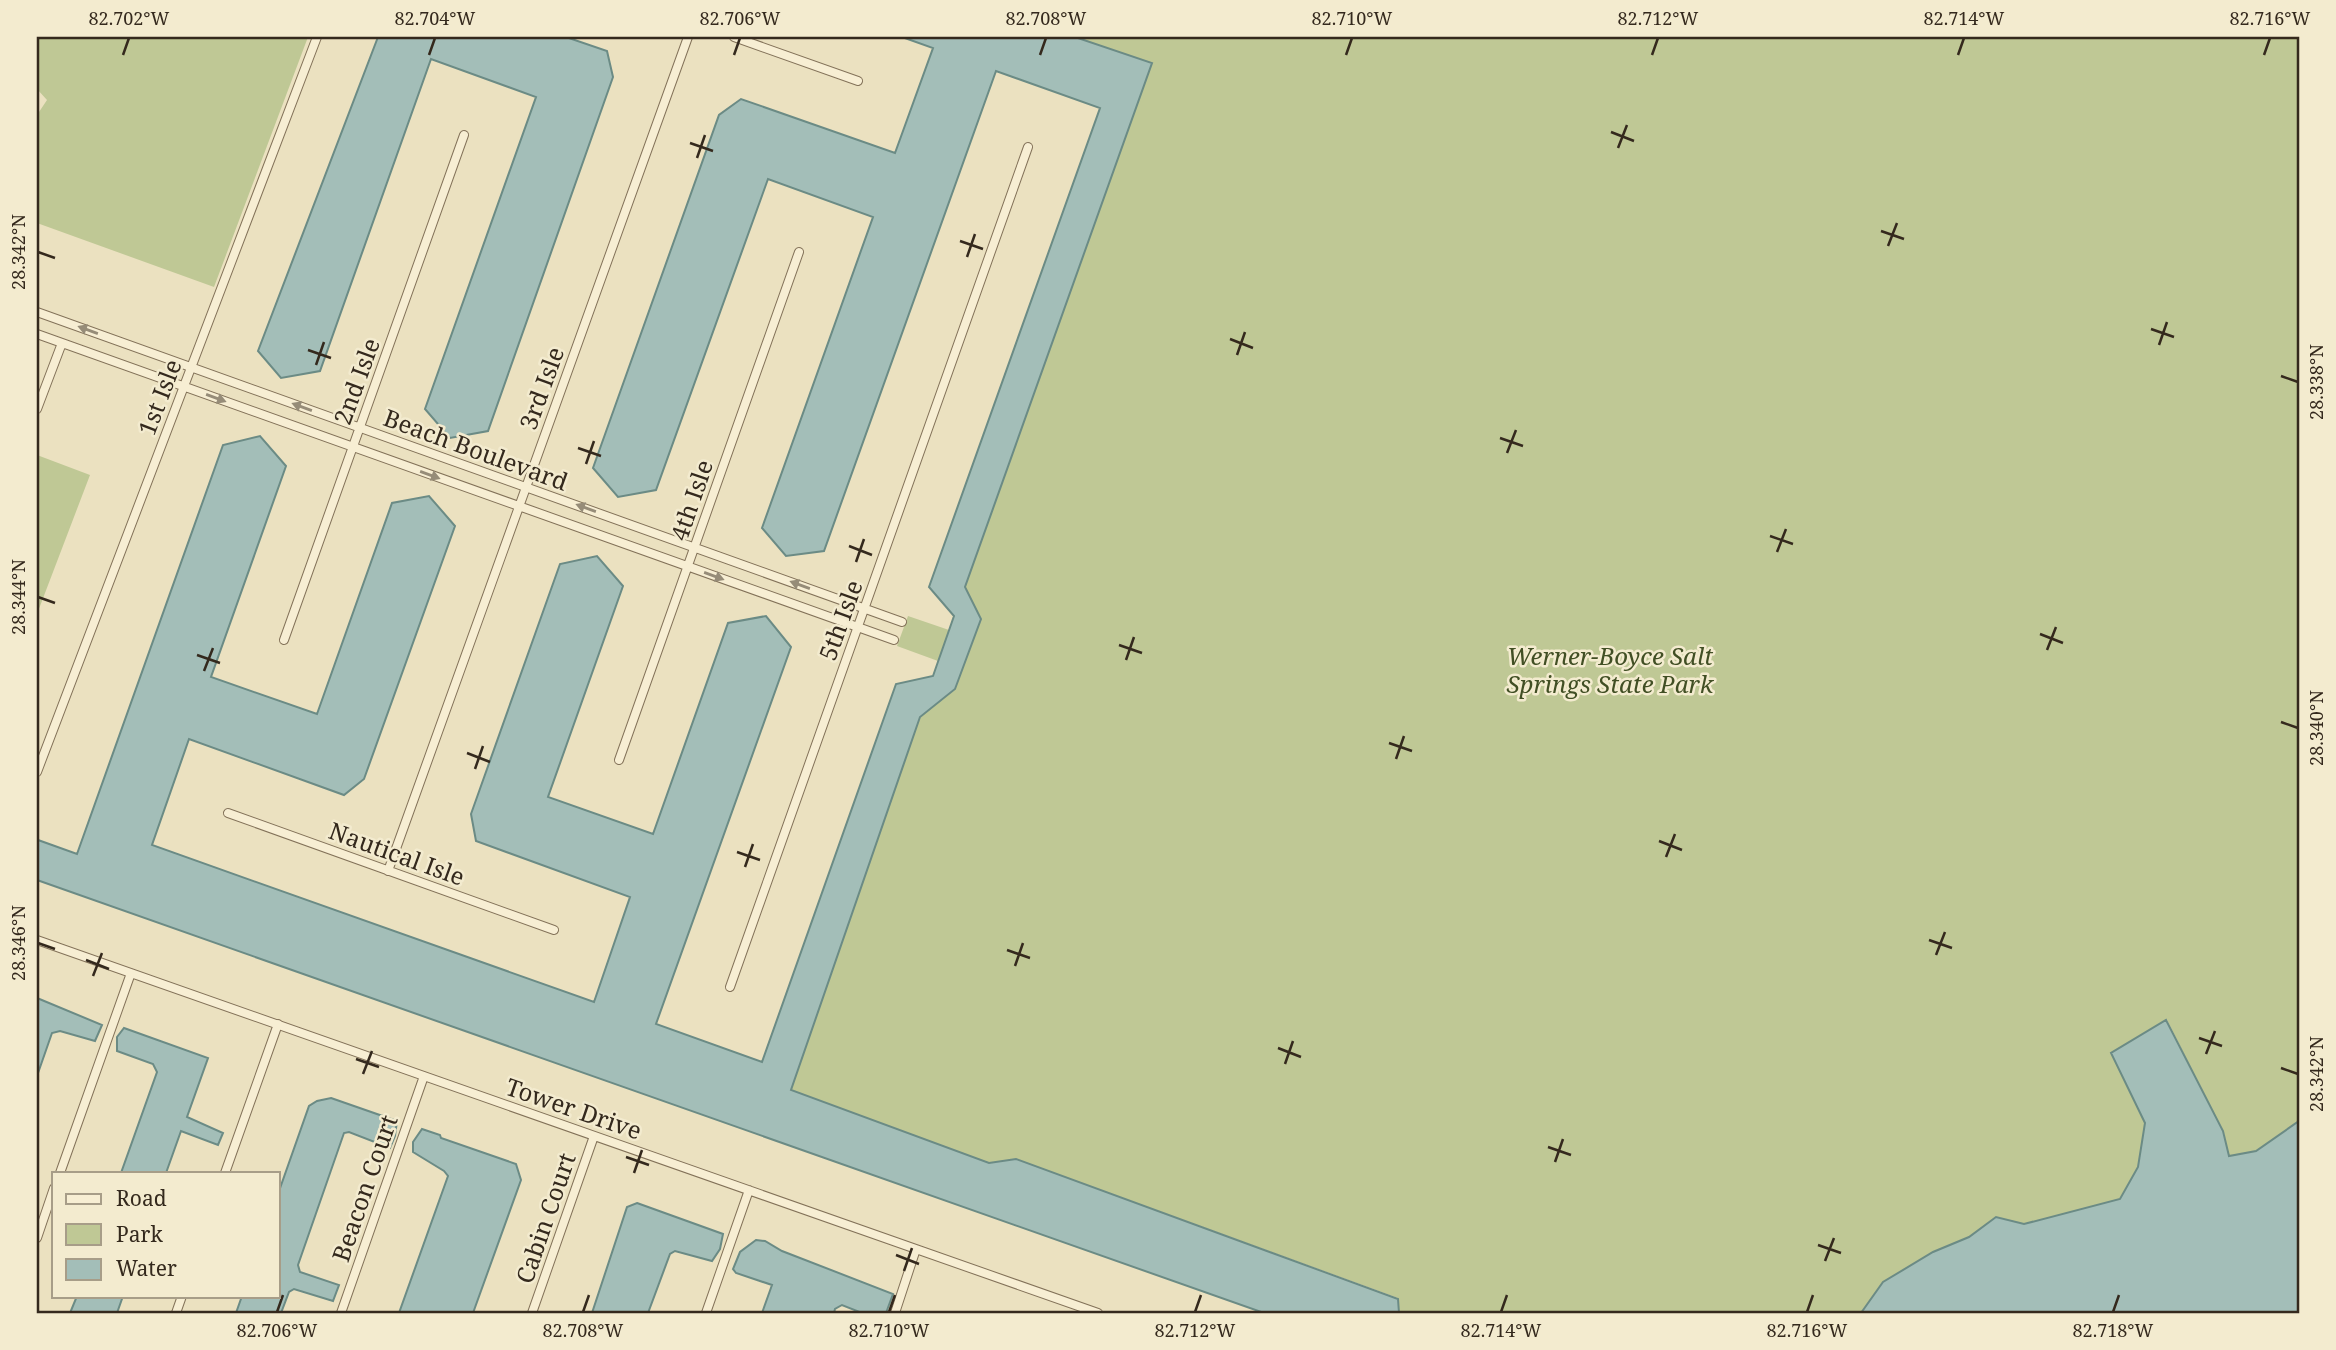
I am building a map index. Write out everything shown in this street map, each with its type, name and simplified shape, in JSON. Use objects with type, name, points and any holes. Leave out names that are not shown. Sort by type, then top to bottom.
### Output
[{"type":"street","name":"1st Isle","points":[[37,772],[317,37]]},
{"type":"street","name":"3rd Isle","points":[[388,870],[688,37]]},
{"type":"street","points":[[734,37],[858,81]]},
{"type":"street","name":"2nd Isle","points":[[284,640],[464,135]]},
{"type":"street","name":"5th Isle","points":[[730,987],[1028,147]]},
{"type":"street","name":"4th Isle","points":[[619,760],[799,252]]},
{"type":"street","name":"Beach Boulevard","points":[[37,312],[902,622]]},
{"type":"street","name":"Beach Boulevard","points":[[37,334],[894,640]]},
{"type":"street","points":[[37,409],[62,342]]},
{"type":"street","name":"Nautical Isle","points":[[228,813],[554,930]]},
{"type":"street","name":"Tower Drive","points":[[37,940],[916,1249],[1070,1309],[1098,1313]]},
{"type":"street","points":[[60,1172],[131,973]]},
{"type":"street","points":[[225,1172],[278,1024]]},
{"type":"street","name":"Beacon Court","points":[[341,1313],[424,1076]]},
{"type":"street","name":"Cabin Court","points":[[532,1313],[594,1136]]},
{"type":"street","points":[[706,1313],[749,1190]]},
{"type":"street","points":[[37,1238],[52,1194]]},
{"type":"street","points":[[895,1313],[916,1249]]},
{"type":"green space","points":[[37,37],[308,37],[214,287],[37,223],[37,115],[47,100],[37,89]]},
{"type":"green space","name":"Werner-Boyce Salt Springs State Park","points":[[1075,37],[2299,37],[2299,1121],[2256,1151],[2229,1156],[2224,1133],[2167,1020],[2111,1053],[2145,1123],[2138,1167],[2120,1199],[2024,1224],[1996,1217],[1969,1237],[1933,1252],[1883,1282],[1861,1313],[1399,1313],[1398,1298],[1016,1159],[989,1163],[791,1090],[920,717],[955,689],[981,619],[965,587],[1151,63]]},
{"type":"green space","points":[[37,455],[90,475],[37,614]]},
{"type":"green space","points":[[908,616],[949,630],[938,661],[897,646]]},
{"type":"water","points":[[378,37],[566,37],[607,51],[613,77],[488,431],[450,438],[425,409],[536,97],[431,59],[320,371],[281,378],[258,351]]},
{"type":"water","points":[[902,37],[1075,37],[1152,63],[965,587],[981,619],[955,689],[920,717],[791,1090],[989,1163],[1016,1159],[1398,1299],[1399,1313],[1264,1313],[37,880],[38,840],[77,854],[223,445],[260,436],[286,466],[211,677],[317,714],[392,503],[429,496],[455,526],[364,779],[344,795],[189,739],[152,845],[594,1002],[630,897],[476,841],[471,814],[560,564],[597,556],[623,586],[548,797],[653,834],[728,623],[766,616],[791,647],[656,1024],[762,1062],[896,684],[933,676],[954,616],[929,587],[1100,108],[996,71],[824,551],[786,556],[762,528],[873,217],[768,179],[656,490],[618,497],[593,468],[719,115],[741,99],[895,153],[933,48]]},
{"type":"water","points":[[37,998],[102,1025],[95,1041],[60,1031],[52,1033],[37,1076]]},
{"type":"water","points":[[2166,1020],[2223,1131],[2229,1156],[2256,1151],[2299,1121],[2299,1313],[1861,1313],[1883,1282],[1933,1252],[1969,1237],[1996,1217],[2024,1224],[2120,1199],[2138,1167],[2145,1123],[2111,1053]]},
{"type":"water","points":[[124,1028],[208,1058],[187,1117],[223,1133],[218,1145],[181,1131],[166,1172],[121,1172],[157,1072],[153,1064],[117,1051],[117,1037]]},
{"type":"water","points":[[331,1098],[397,1121],[390,1148],[349,1132],[344,1133],[298,1265],[300,1272],[339,1285],[333,1301],[294,1289],[289,1292],[281,1313],[236,1313],[241,1298],[280,1298],[280,1188],[309,1106]]},
{"type":"water","points":[[422,1129],[516,1164],[521,1180],[473,1313],[399,1313],[448,1176],[413,1152],[413,1142]]},
{"type":"water","points":[[637,1203],[723,1234],[720,1249],[712,1261],[675,1251],[670,1254],[648,1313],[592,1313],[627,1207]]},
{"type":"water","points":[[756,1240],[765,1241],[782,1251],[893,1294],[886,1313],[862,1313],[842,1305],[835,1309],[834,1313],[762,1313],[772,1285],[736,1273],[733,1269],[740,1252]]},
{"type":"water","points":[[76,1298],[122,1298],[117,1313],[70,1313]]}]
